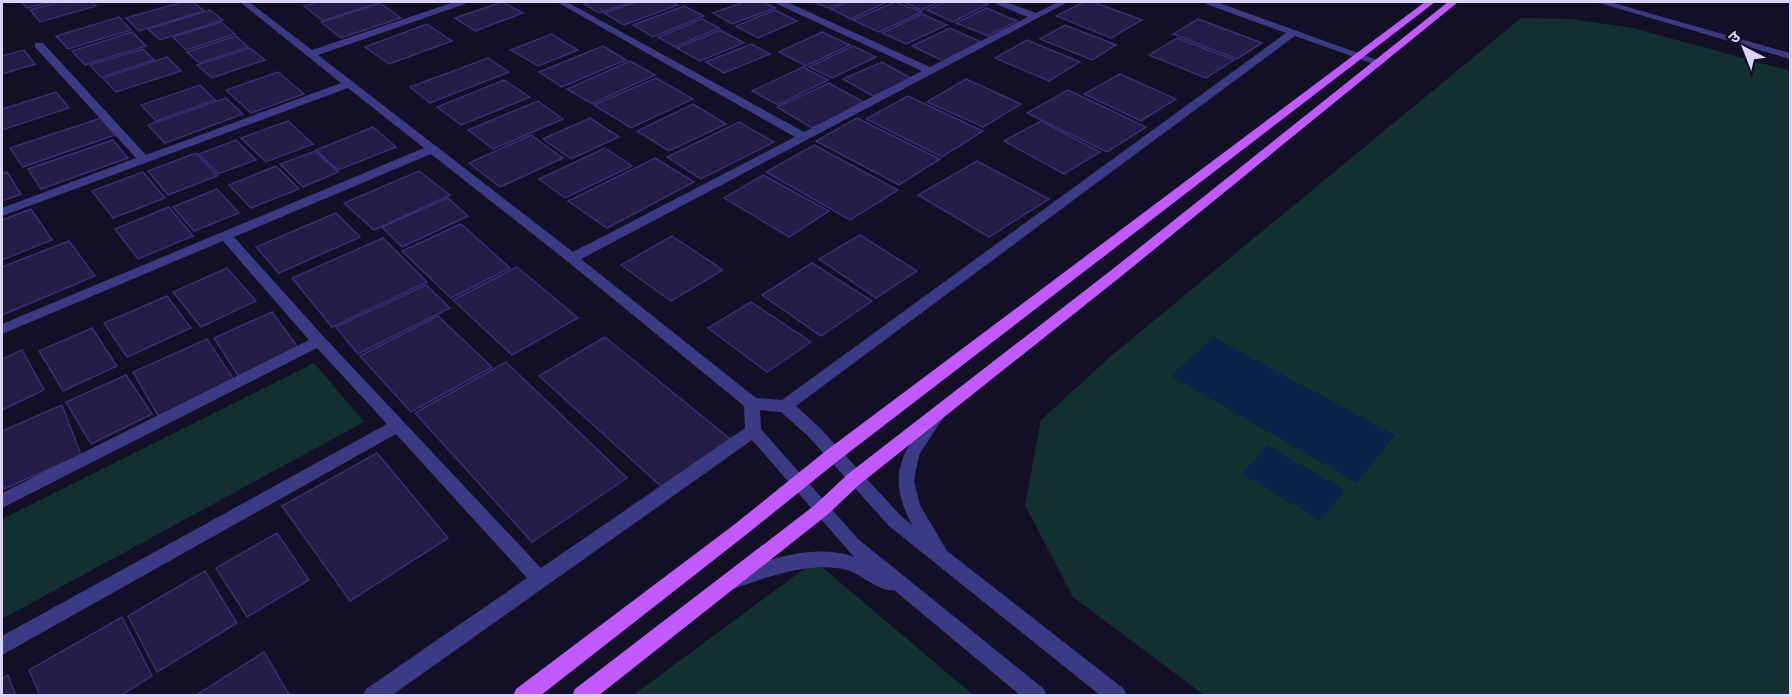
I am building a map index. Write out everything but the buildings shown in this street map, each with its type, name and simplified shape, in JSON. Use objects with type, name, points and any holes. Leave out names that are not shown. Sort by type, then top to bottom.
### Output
[{"type":"main road","points":[[523,696],[741,529],[833,455],[1430,2]]},
{"type":"main road","points":[[582,696],[821,510],[854,479],[1453,2]]},
{"type":"street","points":[[244,2],[572,258],[752,404],[785,406],[1294,32]]},
{"type":"street","points":[[311,54],[462,2]]},
{"type":"street","points":[[561,2],[804,137]]},
{"type":"street","points":[[780,2],[930,71]]},
{"type":"street","points":[[999,2],[1035,16]]},
{"type":"street","points":[[572,258],[1064,2]]},
{"type":"street","points":[[1209,2],[1378,62]]},
{"type":"street","points":[[1601,2],[1791,56]]},
{"type":"street","points":[[39,45],[143,159]]},
{"type":"street","points":[[2,212],[349,84]]},
{"type":"street","points":[[2,328],[432,149]]},
{"type":"street","points":[[225,235],[319,341],[540,579]]},
{"type":"street","points":[[2,501],[319,341]]},
{"type":"street","points":[[752,404],[753,431],[852,544],[1037,696]]},
{"type":"street","points":[[785,406],[895,521],[1117,696]]},
{"type":"street","points":[[937,415],[911,456],[906,478],[908,498],[946,561]]},
{"type":"street","points":[[2,646],[397,426]]},
{"type":"street","points":[[373,696],[753,431]]},
{"type":"street","points":[[722,585],[772,567],[817,559],[845,561],[914,595]]},
{"type":"green space","points":[[1521,18],[1571,19],[1633,28],[1790,71],[1790,695],[1204,695],[1073,597],[1025,505],[1041,420],[1111,356]]},
{"type":"green space","points":[[314,363],[364,422],[2,619],[2,519]]},
{"type":"green space","points":[[815,561],[973,695],[632,696]]},
{"type":"water","points":[[1213,337],[1395,435],[1357,483],[1171,376]]},
{"type":"water","points":[[1267,445],[1345,490],[1321,521],[1242,474]]}]
